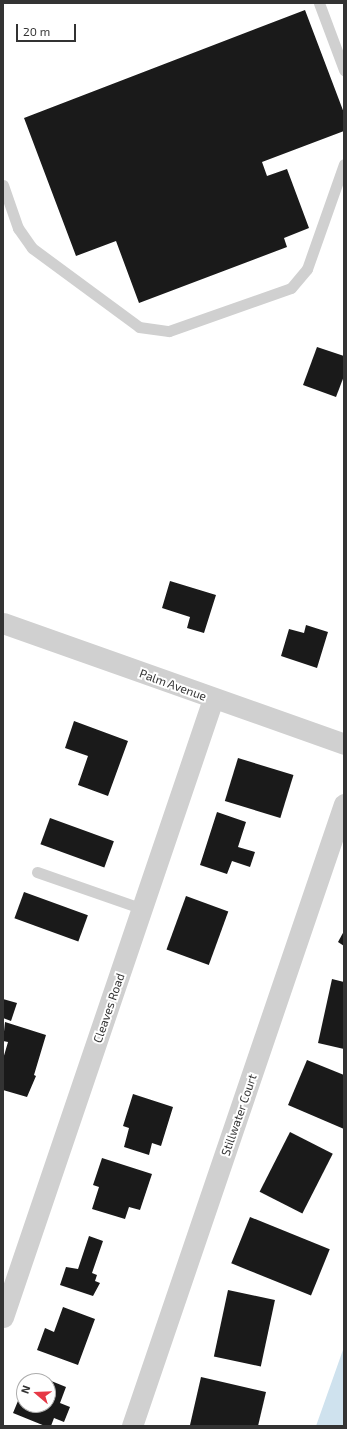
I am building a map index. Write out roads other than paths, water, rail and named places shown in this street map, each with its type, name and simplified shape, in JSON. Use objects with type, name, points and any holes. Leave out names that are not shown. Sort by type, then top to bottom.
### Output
[{"type":"street","name":"Palm Avenue","points":[[3,623],[213,699],[344,744]]},
{"type":"street","name":"Cleaves Road","points":[[3,1317],[143,909],[213,699]]},
{"type":"street","name":"Stillwater Court","points":[[132,1426],[344,804]]},
{"type":"lane","points":[[318,3],[344,70]]},
{"type":"lane","points":[[3,185],[18,228],[32,248],[139,327],[169,331],[291,288],[306,269],[344,164]]},
{"type":"lane","points":[[37,872],[143,909]]},
{"type":"water","points":[[344,1347],[344,1426],[316,1426]]}]
